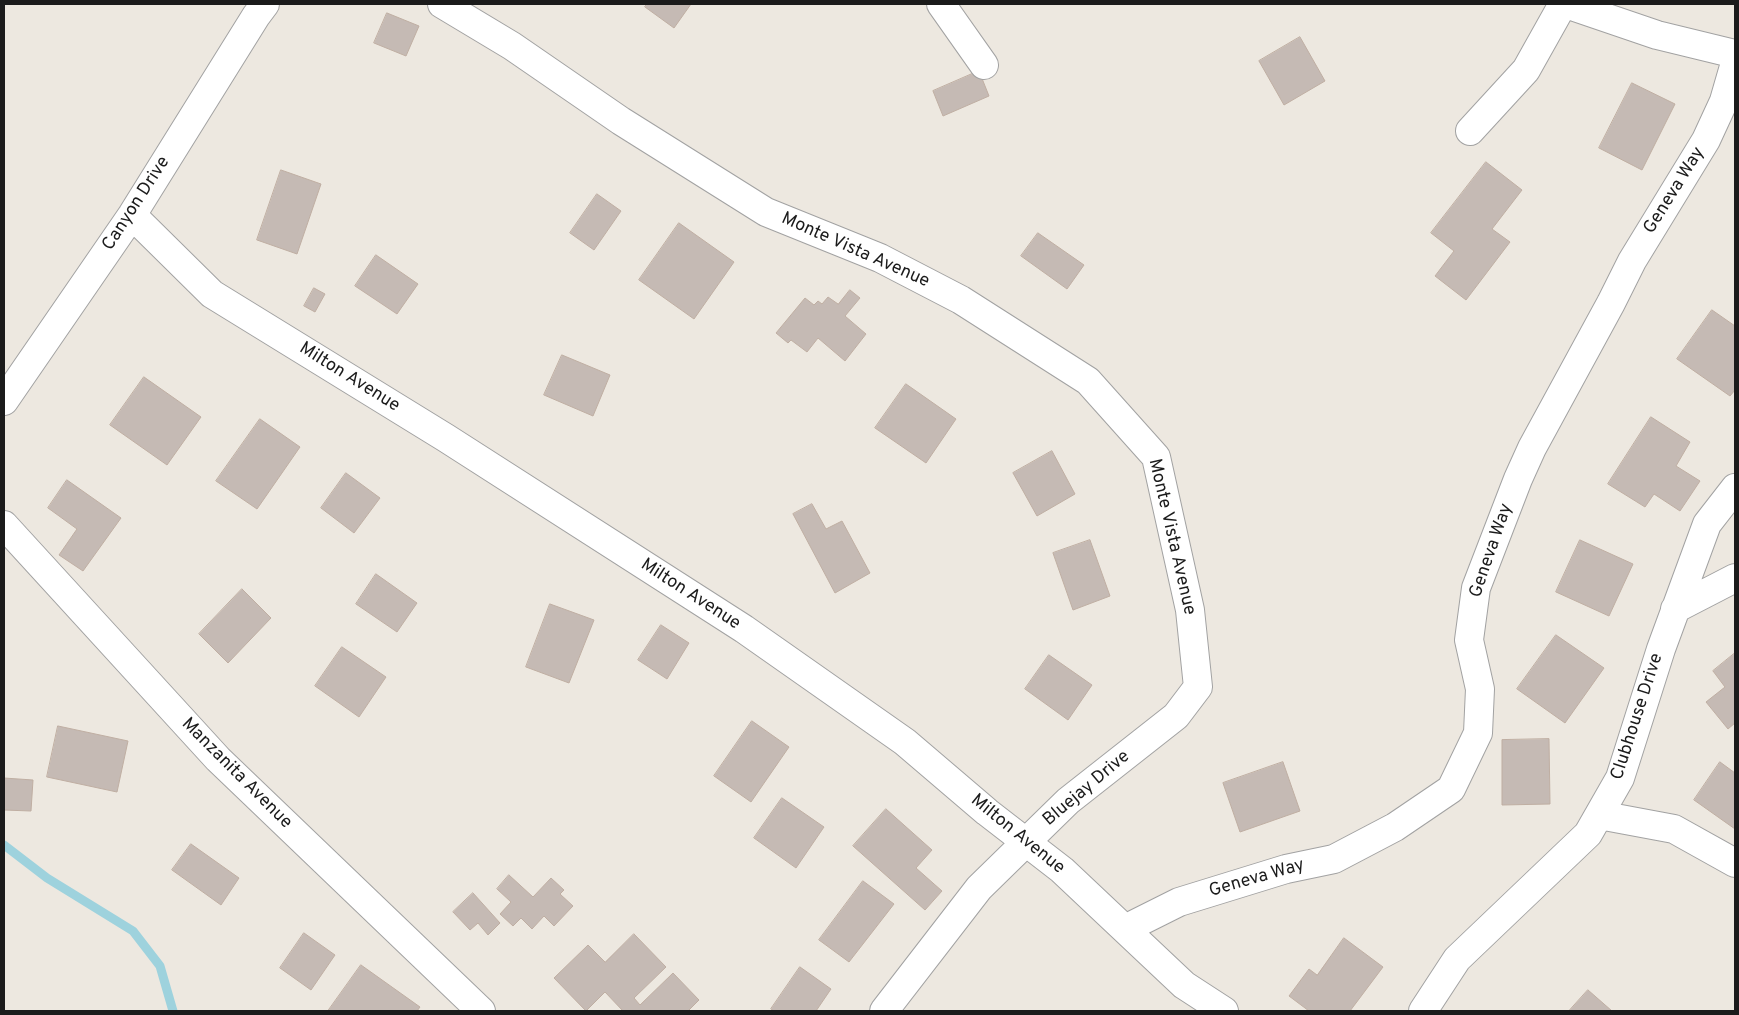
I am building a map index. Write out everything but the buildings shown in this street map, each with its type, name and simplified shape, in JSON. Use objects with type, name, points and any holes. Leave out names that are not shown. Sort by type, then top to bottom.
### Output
[{"type":"street","name":"Canyon Drive","points":[[4,401],[132,215],[265,4]]},
{"type":"street","name":"Monte Vista Avenue","points":[[442,4],[512,46],[621,122],[766,212],[880,258],[961,300],[1088,381],[1156,457],[1190,610],[1198,686]]},
{"type":"street","points":[[941,4],[984,65]]},
{"type":"street","points":[[1470,131],[1526,70],[1564,4],[1657,35],[1735,54]]},
{"type":"street","name":"Geneva Way","points":[[1124,928],[1179,902],[1286,868],[1334,859],[1395,827],[1451,789],[1478,733],[1480,688],[1469,640],[1476,588],[1518,479],[1532,448],[1632,261],[1706,140],[1724,101],[1735,63]]},
{"type":"street","name":"Milton Avenue","points":[[132,215],[212,294],[446,438],[744,629],[905,742],[987,812],[1062,870],[1184,985],[1224,1011]]},
{"type":"street","name":"Clubhouse Drive","points":[[1423,1011],[1457,959],[1588,834],[1620,778],[1661,648],[1707,524],[1735,488]]},
{"type":"street","name":"Manzanita Avenue","points":[[4,524],[218,759],[481,1011]]},
{"type":"street","points":[[1675,609],[1735,578]]},
{"type":"street","name":"Bluejay Drive","points":[[884,1011],[980,888],[1068,801],[1176,716],[1198,686]]},
{"type":"street","points":[[1599,815],[1674,829],[1735,864]]},
{"type":"waterway","points":[[4,845],[47,878],[133,931],[160,966],[173,1011]]}]
